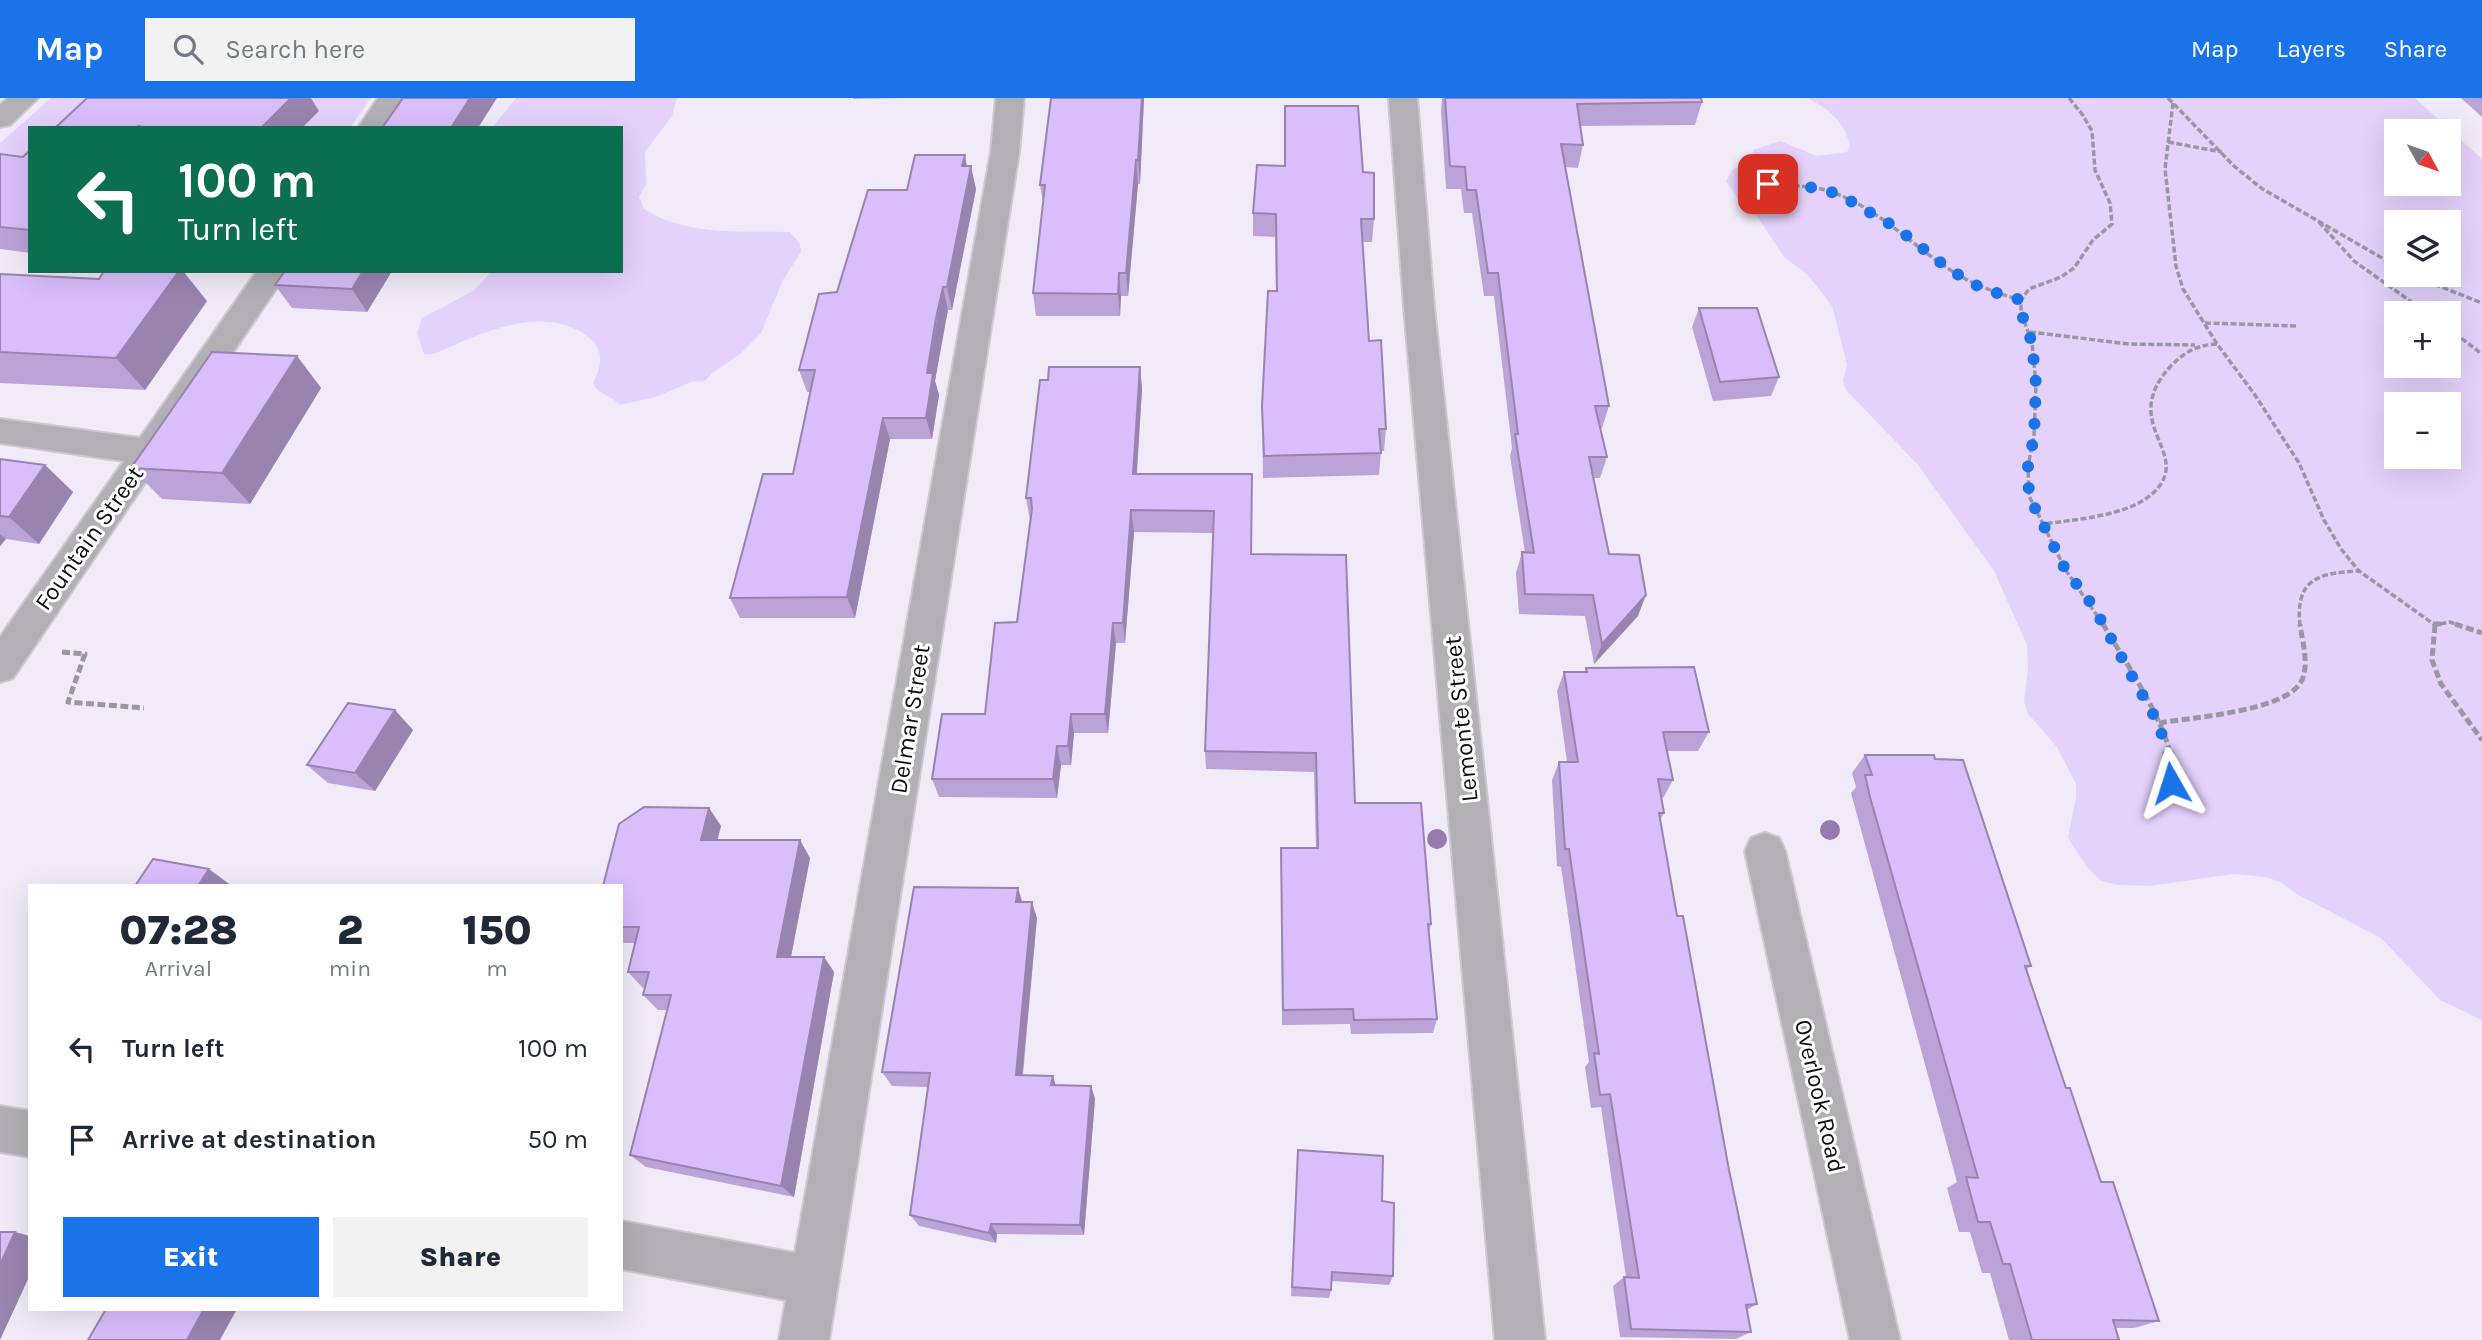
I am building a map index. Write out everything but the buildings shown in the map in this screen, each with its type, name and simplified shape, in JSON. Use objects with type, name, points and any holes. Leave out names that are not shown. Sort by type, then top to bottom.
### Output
[{"type":"street","points":[[0,119],[24,98]]},
{"type":"street","points":[[373,126],[392,98]]},
{"type":"street","name":"Delmar Street","points":[[804,1340],[1003,164],[1010,98]]},
{"type":"street","name":"Lemonte Street","points":[[1403,98],[1419,307],[1520,1340]]},
{"type":"street","name":"Fountain Street","points":[[0,667],[272,273]]},
{"type":"street","points":[[0,431],[149,452]]},
{"type":"street","name":"Overlook Road","points":[[1765,851],[1875,1340]]},
{"type":"street","points":[[0,1129],[28,1134]]},
{"type":"street","points":[[623,1245],[814,1281]]},
{"type":"path","points":[[2069,98],[2090,126],[2094,142],[2095,171],[2111,199],[2114,212],[2112,224],[2093,240],[2074,268],[2029,289],[2021,300],[2021,312],[2029,332],[2036,384],[2034,436],[2028,466],[2029,496],[2065,569],[2093,606],[2158,723],[2172,765],[2171,783],[2162,804]]},
{"type":"path","points":[[2168,98],[2234,166],[2261,188],[2384,259]]},
{"type":"path","points":[[2173,103],[2165,169],[2176,266],[2183,289],[2217,344],[2255,395],[2299,463],[2323,520],[2359,571],[2435,625],[2450,622],[2482,633]]},
{"type":"path","points":[[2168,142],[2222,152]]},
{"type":"path","points":[[1768,184],[1819,188],[1840,195],[1897,228],[1950,270],[1983,289],[2021,300]]},
{"type":"path","points":[[2319,221],[2329,237],[2351,258],[2410,301]]},
{"type":"path","points":[[2441,287],[2482,303]]},
{"type":"path","points":[[2204,323],[2298,326]]},
{"type":"path","points":[[2029,332],[2129,344],[2217,344]]},
{"type":"path","points":[[2461,338],[2482,354]]},
{"type":"path","points":[[2043,524],[2111,512],[2134,504],[2159,487],[2164,481],[2166,467],[2149,405],[2153,386],[2162,373],[2196,345]]},
{"type":"path","points":[[2158,723],[2280,699],[2295,691],[2304,677],[2305,656],[2298,626],[2301,598],[2312,580],[2328,573],[2359,571]]},
{"type":"path","points":[[2435,625],[2432,660],[2441,684],[2482,740]]},
{"type":"path","points":[[64,652],[85,653],[68,702],[144,708]]},
{"type":"shaded area","points":[[51,98],[371,98],[351,126],[28,126],[28,157],[0,153],[0,143]]},
{"type":"shaded area","points":[[516,98],[677,98],[672,116],[645,152],[646,184],[639,197],[644,209],[678,224],[715,230],[790,232],[800,244],[801,252],[783,280],[761,333],[739,355],[712,373],[705,381],[691,382],[656,397],[620,405],[598,390],[593,383],[600,358],[597,346],[587,336],[569,326],[550,322],[510,325],[434,354],[424,354],[417,333],[422,318],[473,291],[490,273],[623,273],[623,126],[494,126]]},
{"type":"shaded area","points":[[1807,98],[2415,98],[2438,119],[2384,119],[2384,196],[2461,196],[2461,140],[2482,159],[2482,1020],[2440,1000],[2381,938],[2298,895],[2282,883],[2266,877],[2234,874],[2150,886],[2119,885],[2101,881],[2087,867],[2068,838],[2076,784],[2057,747],[2028,714],[2024,702],[2028,667],[2027,645],[1994,571],[1918,465],[1846,390],[1843,381],[1847,365],[1832,306],[1808,275],[1784,257],[1755,213],[1740,202],[1726,181],[1733,169],[1751,162],[1753,150],[1780,141],[1817,156],[1847,152],[1850,146],[1848,137],[1829,111]]},
{"type":"route","points":[[1768,184],[1807,186],[1840,195],[1897,228],[1950,270],[1983,289],[2021,300],[2021,312],[2032,343],[2036,384],[2034,436],[2028,466],[2029,496],[2065,569],[2093,606],[2158,723],[2172,765],[2171,783]]}]
